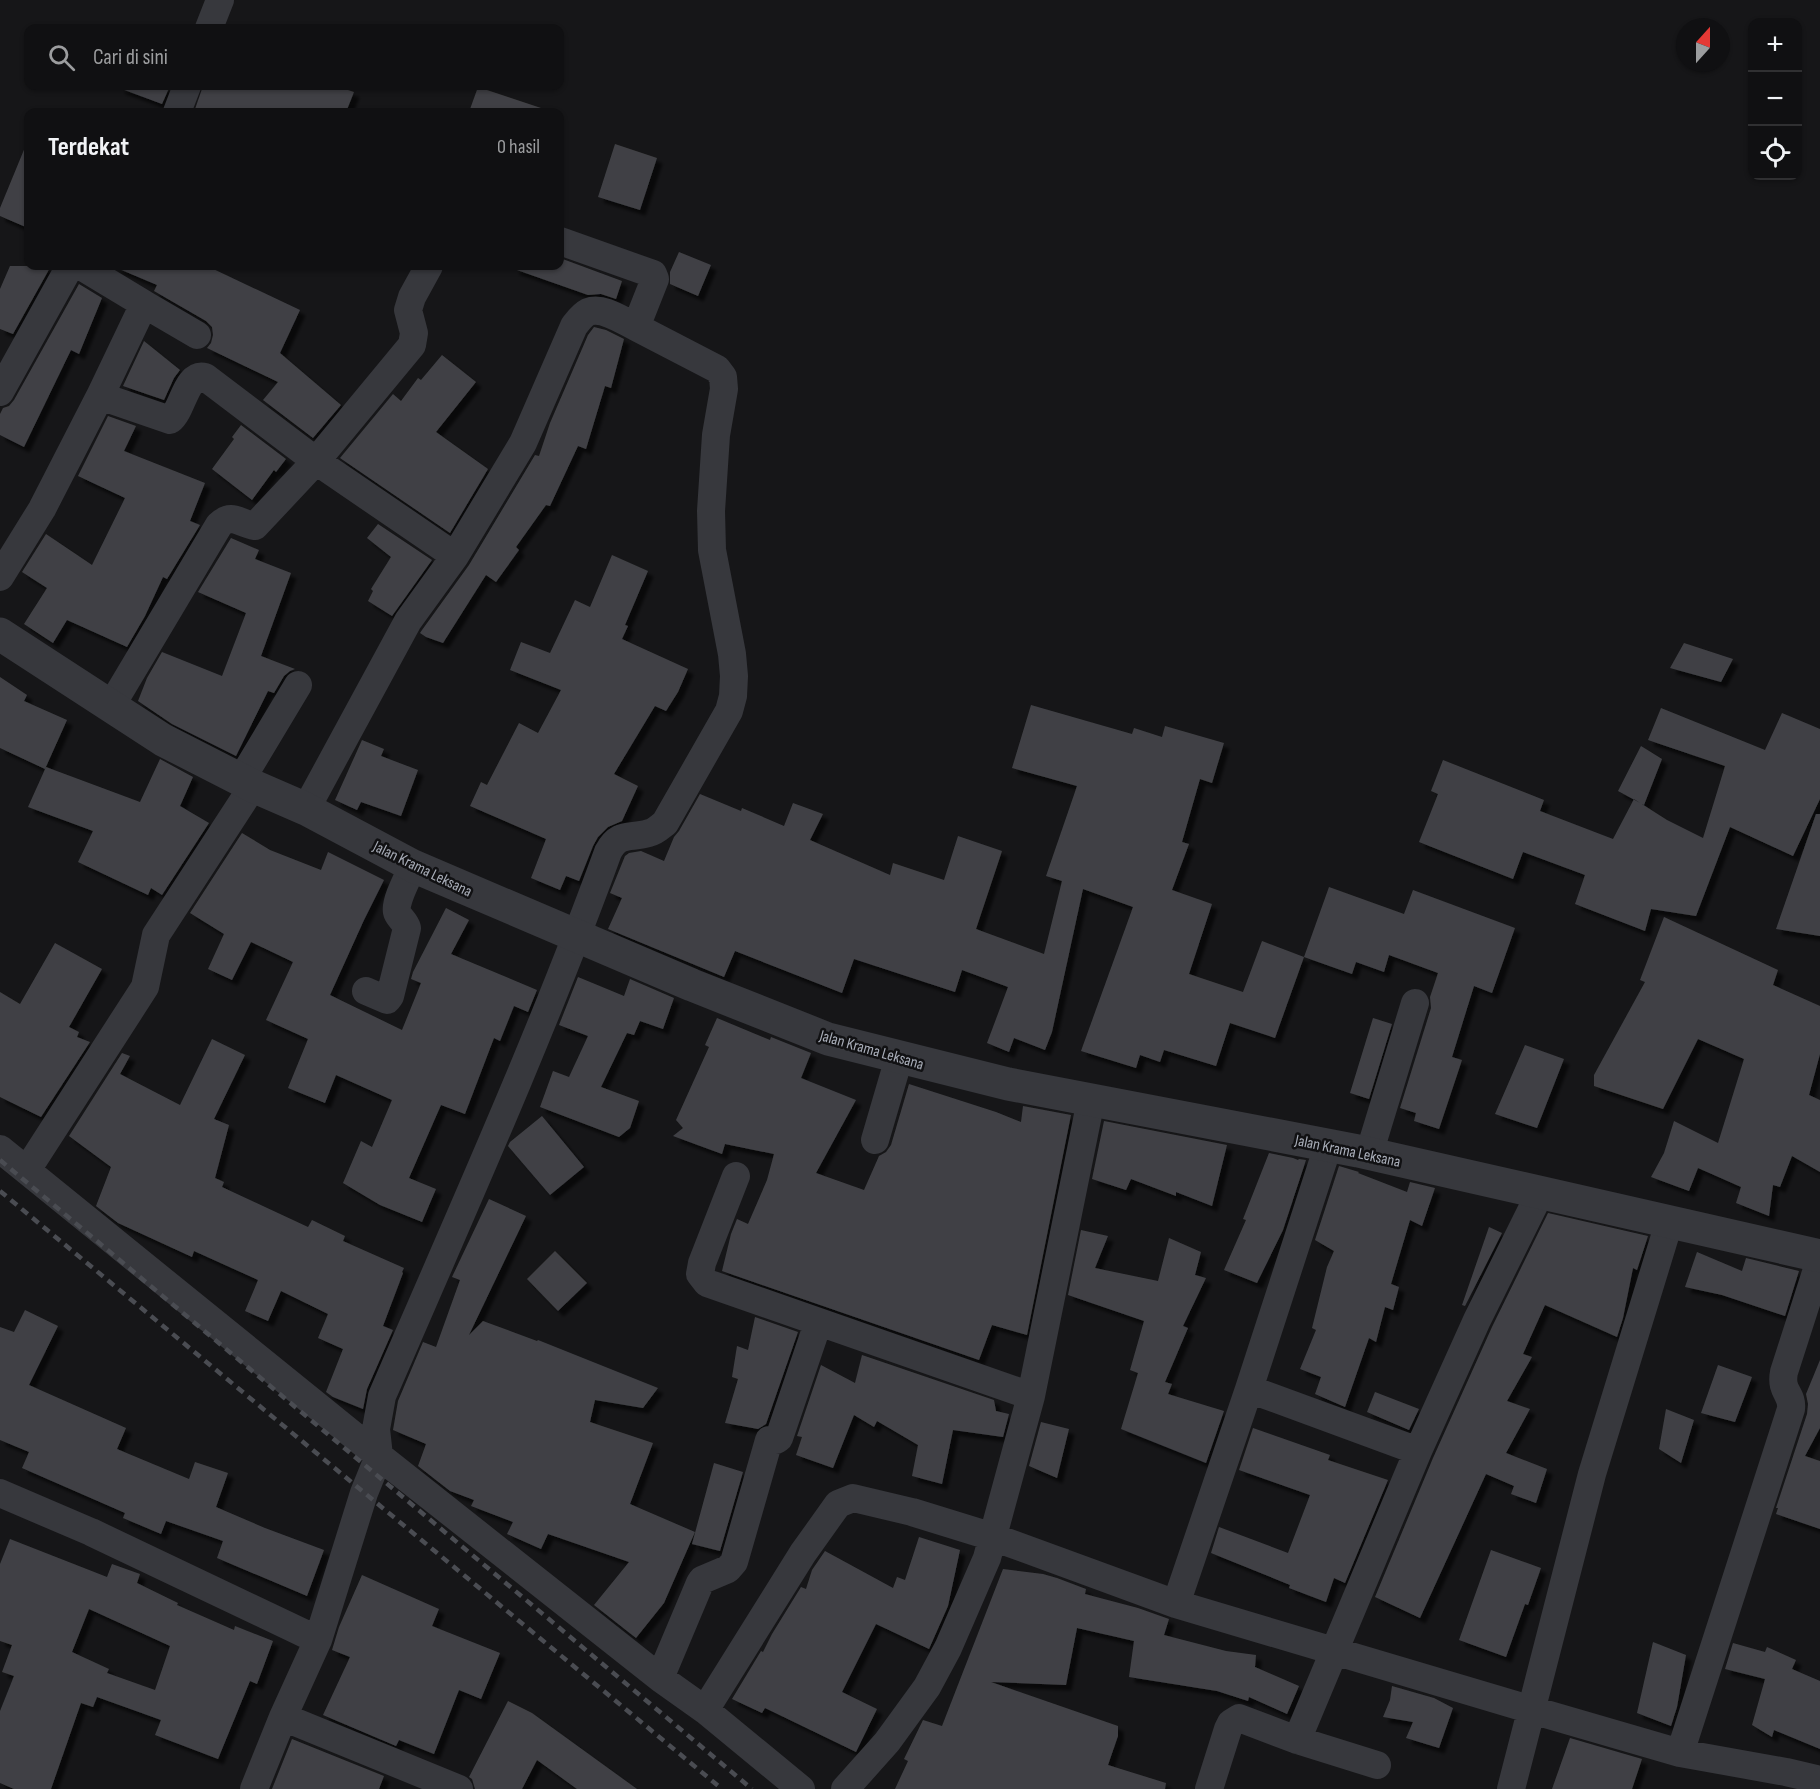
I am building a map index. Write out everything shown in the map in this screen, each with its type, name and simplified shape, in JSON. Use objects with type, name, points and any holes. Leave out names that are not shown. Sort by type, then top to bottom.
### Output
[{"type":"street","points":[[211,24],[220,0]]},
{"type":"street","points":[[179,108],[185,90]]},
{"type":"street","points":[[564,242],[653,274],[655,279],[636,327]]},
{"type":"street","points":[[0,392],[68,270]]},
{"type":"street","points":[[88,270],[196,335]]},
{"type":"street","points":[[111,706],[219,525],[227,518],[232,518],[255,526],[316,461],[412,345],[414,333],[408,310],[412,297],[427,270]]},
{"type":"street","points":[[0,577],[42,509],[100,396],[144,303]]},
{"type":"street","points":[[254,1789],[318,1640],[364,1493],[379,1456],[376,1429],[382,1396],[577,937],[608,852],[614,842],[622,837],[648,834],[665,824],[729,711],[733,696],[732,654],[712,550],[711,511],[716,435],[724,388],[723,377],[717,369],[609,313],[593,310],[582,316],[574,326],[522,443],[454,556],[408,621],[306,809]]},
{"type":"street","points":[[100,396],[170,420],[176,415],[193,379],[205,377],[316,461],[454,556]]},
{"type":"street","name":"Jalan Krama Leksana","points":[[0,634],[164,740],[247,783],[306,809],[413,866],[692,985],[828,1039],[1008,1084],[1370,1154],[1820,1258]]},
{"type":"street","points":[[27,1170],[146,987],[155,937],[247,783],[298,685]]},
{"type":"street","points":[[366,992],[382,999],[390,996],[407,928],[397,914],[397,905],[413,866]]},
{"type":"street","points":[[1370,1154],[1415,1003]]},
{"type":"street","points":[[875,1140],[899,1058]]},
{"type":"street","points":[[845,1789],[886,1742],[927,1687],[948,1648],[987,1558],[1030,1396],[1091,1100]]},
{"type":"street","points":[[1176,1604],[1328,1146]]},
{"type":"street","points":[[0,1149],[379,1456],[660,1678],[705,1710],[801,1789]]},
{"type":"street","points":[[736,1176],[702,1263],[700,1274],[708,1283],[1030,1396]]},
{"type":"street","points":[[1298,1740],[1419,1451],[1477,1320],[1540,1193]]},
{"type":"street","points":[[1511,1789],[1592,1474],[1669,1222]]},
{"type":"street","points":[[1680,1753],[1791,1410],[1790,1398],[1784,1389],[1782,1380],[1820,1258]]},
{"type":"street","points":[[660,1678],[700,1582],[728,1569],[734,1562],[770,1440],[779,1438],[818,1323]]},
{"type":"street","points":[[1249,1389],[1419,1451]]},
{"type":"street","points":[[0,1493],[91,1532],[318,1640]]},
{"type":"street","points":[[705,1710],[803,1553],[838,1504],[853,1498],[912,1512],[993,1537],[1176,1604],[1532,1710],[1680,1753],[1820,1780]]},
{"type":"street","points":[[283,1717],[459,1789]]},
{"type":"street","points":[[1209,1789],[1228,1729],[1231,1723],[1239,1718],[1298,1740],[1377,1765]]},
{"type":"building","points":[[124,90],[168,90],[162,104]]},
{"type":"building","points":[[202,90],[348,90],[354,92],[348,108],[195,108]]},
{"type":"building","points":[[477,90],[487,90],[541,108],[470,108]]},
{"type":"building","points":[[615,144],[657,158],[640,210],[598,197]]},
{"type":"building","points":[[24,150],[24,226],[0,216],[0,208]]},
{"type":"building","points":[[679,252],[711,265],[698,296],[670,284],[670,272]]},
{"type":"building","points":[[564,259],[622,281],[616,299],[601,294],[588,295],[517,270],[564,270]]},
{"type":"building","points":[[10,266],[24,266],[24,270],[49,270],[13,334],[0,329],[0,289]]},
{"type":"building","points":[[121,270],[215,270],[300,310],[280,353],[341,405],[313,438],[263,400],[278,382],[207,348],[213,335],[212,327],[206,321],[154,291],[157,285]]},
{"type":"building","points":[[79,284],[102,298],[79,354],[71,350],[24,447],[0,435],[0,414],[3,408],[9,406],[14,400]]},
{"type":"building","points":[[594,327],[624,339],[611,388],[605,386],[586,449],[578,446],[550,506],[546,505],[516,547],[519,550],[496,582],[486,575],[443,643],[426,637],[420,633],[469,565],[535,455],[539,456],[550,423],[588,335]]},
{"type":"building","points":[[144,341],[180,370],[164,400],[123,386]]},
{"type":"building","points":[[442,355],[476,382],[436,432],[488,469],[450,533],[340,458],[393,394],[401,401],[418,378],[421,380]]},
{"type":"building","points":[[108,416],[136,426],[124,451],[205,483],[190,521],[200,525],[167,579],[163,577],[145,616],[127,647],[67,620],[53,643],[24,624],[47,588],[22,572],[46,534],[92,565],[125,498],[78,476]]},
{"type":"building","points":[[241,425],[286,459],[276,472],[274,470],[252,500],[212,469],[234,439],[232,437]]},
{"type":"building","points":[[378,524],[432,560],[392,616],[368,601],[373,591],[371,589],[391,557],[367,538]]},
{"type":"building","points":[[231,538],[259,550],[255,559],[291,573],[261,656],[295,669],[284,676],[274,693],[268,691],[236,756],[172,724],[138,701],[147,678],[162,652],[222,676],[246,613],[198,592]]},
{"type":"building","points":[[612,555],[648,571],[625,625],[628,626],[622,639],[688,669],[678,692],[666,711],[655,706],[614,774],[638,786],[622,821],[608,827],[598,837],[579,881],[566,876],[560,890],[531,878],[546,839],[470,806],[481,782],[487,785],[519,723],[538,733],[561,690],[510,670],[521,642],[550,653],[575,600],[590,607]]},
{"type":"building","points":[[1684,643],[1733,659],[1721,682],[1670,668]]},
{"type":"building","points":[[0,677],[27,695],[24,701],[67,720],[45,769],[0,748]]},
{"type":"building","points":[[1031,705],[1132,734],[1134,728],[1162,737],[1165,726],[1224,743],[1212,783],[1200,779],[1182,842],[1189,844],[1172,890],[1212,904],[1189,974],[1243,992],[1262,941],[1304,957],[1275,1038],[1230,1023],[1216,1066],[1164,1050],[1160,1062],[1140,1055],[1136,1068],[1081,1051],[1133,907],[1083,889],[1052,1032],[1045,1050],[1014,1038],[1009,1052],[987,1043],[1008,987],[962,970],[955,992],[854,959],[842,993],[735,951],[724,977],[608,929],[622,898],[610,893],[625,856],[641,851],[664,861],[674,837],[700,794],[741,811],[742,808],[784,826],[793,803],[823,814],[810,840],[890,875],[893,863],[944,880],[958,836],[1002,851],[976,929],[1044,954],[1062,881],[1046,876],[1077,786],[1012,768]]},
{"type":"building","points":[[1661,708],[1765,750],[1782,713],[1820,729],[1820,799],[1793,856],[1730,827],[1696,916],[1651,909],[1645,931],[1575,904],[1585,875],[1523,852],[1513,879],[1419,842],[1438,794],[1431,791],[1443,760],[1544,800],[1540,811],[1613,839],[1634,799],[1667,820],[1703,838],[1725,766],[1648,740]]},
{"type":"building","points":[[362,740],[384,749],[381,756],[418,770],[401,816],[361,802],[357,810],[335,800]]},
{"type":"building","points":[[1641,746],[1662,759],[1644,805],[1618,791]]},
{"type":"building","points":[[160,759],[193,777],[180,806],[209,823],[162,895],[151,888],[148,895],[78,862],[93,831],[28,807],[46,767],[140,802]]},
{"type":"building","points":[[1816,814],[1820,814],[1820,936],[1776,929]]},
{"type":"building","points":[[242,833],[270,850],[321,870],[328,852],[384,880],[330,995],[402,1030],[421,983],[411,979],[413,972],[446,908],[469,920],[451,954],[537,990],[528,1012],[514,1006],[500,1041],[494,1038],[465,1114],[441,1105],[409,1178],[436,1189],[422,1222],[380,1205],[343,1183],[361,1141],[372,1147],[392,1100],[336,1075],[325,1103],[288,1088],[308,1039],[266,1020],[293,962],[251,942],[232,980],[208,969],[224,934],[190,913]]},
{"type":"building","points":[[1329,887],[1404,914],[1413,890],[1515,928],[1492,993],[1474,986],[1452,1057],[1462,1060],[1439,1129],[1414,1121],[1416,1113],[1400,1108],[1431,1008],[1430,997],[1438,973],[1389,955],[1384,972],[1356,962],[1352,974],[1304,957]]},
{"type":"building","points":[[1664,917],[1778,970],[1773,985],[1820,1006],[1820,1054],[1809,1095],[1820,1100],[1820,1172],[1792,1156],[1780,1187],[1773,1185],[1769,1216],[1736,1203],[1741,1187],[1698,1168],[1689,1191],[1651,1177],[1664,1153],[1674,1121],[1718,1143],[1744,1059],[1698,1039],[1663,1109],[1594,1086],[1594,1075],[1645,982],[1640,980]]},
{"type":"building","points":[[55,943],[102,969],[69,1027],[79,1032],[77,1037],[90,1042],[41,1117],[0,1097],[0,992],[20,1004]]},
{"type":"building","points":[[578,977],[624,996],[630,979],[674,998],[663,1029],[640,1021],[634,1035],[627,1033],[601,1087],[639,1101],[630,1128],[619,1137],[540,1107],[553,1071],[569,1077],[588,1036],[559,1025]]},
{"type":"building","points":[[717,1018],[770,1040],[771,1037],[811,1053],[801,1078],[856,1100],[816,1173],[864,1190],[879,1156],[891,1145],[909,1084],[1021,1122],[1023,1106],[1071,1115],[1027,1335],[992,1325],[979,1360],[722,1271],[737,1219],[748,1224],[767,1180],[774,1154],[725,1144],[722,1154],[673,1136],[683,1128],[676,1120],[709,1047],[705,1045]]},
{"type":"building","points":[[1373,1018],[1392,1024],[1369,1099],[1350,1093]]},
{"type":"building","points":[[212,1039],[245,1055],[214,1119],[229,1125],[215,1178],[224,1182],[222,1187],[308,1227],[312,1220],[345,1236],[343,1241],[404,1268],[383,1326],[393,1330],[367,1389],[363,1409],[326,1392],[343,1349],[318,1338],[328,1314],[281,1291],[268,1321],[245,1311],[258,1280],[194,1251],[192,1257],[118,1223],[96,1206],[111,1167],[69,1136],[122,1053],[130,1056],[120,1074],[180,1105]]},
{"type":"building","points":[[1525,1045],[1564,1059],[1537,1128],[1495,1114]]},
{"type":"building","points":[[542,1116],[584,1167],[550,1195],[508,1146]]},
{"type":"building","points":[[1104,1121],[1227,1145],[1212,1206],[1176,1192],[1176,1196],[1131,1179],[1126,1190],[1092,1179]]},
{"type":"building","points":[[1269,1153],[1306,1160],[1283,1230],[1257,1283],[1224,1270],[1246,1220],[1243,1219]]},
{"type":"building","points":[[1339,1166],[1407,1192],[1410,1182],[1435,1188],[1422,1226],[1410,1220],[1391,1284],[1399,1287],[1393,1310],[1385,1307],[1376,1342],[1369,1338],[1345,1407],[1315,1394],[1321,1377],[1300,1369],[1316,1330],[1312,1328],[1327,1267],[1334,1251],[1315,1240]]},
{"type":"building","points":[[489,1199],[526,1216],[469,1335],[483,1321],[538,1340],[658,1388],[643,1408],[595,1400],[590,1422],[653,1443],[630,1504],[695,1532],[664,1603],[636,1638],[594,1605],[629,1562],[548,1534],[541,1549],[507,1534],[513,1522],[471,1506],[474,1500],[450,1491],[418,1466],[426,1444],[393,1430],[398,1401],[423,1342],[436,1347],[460,1280],[452,1277]]},
{"type":"building","points":[[1548,1213],[1648,1236],[1637,1270],[1633,1268],[1617,1337],[1545,1305],[1523,1354],[1532,1357],[1507,1401],[1530,1409],[1506,1453],[1547,1469],[1536,1503],[1511,1494],[1514,1486],[1486,1474],[1420,1618],[1375,1597],[1433,1458],[1492,1327]]},
{"type":"building","points":[[1489,1227],[1502,1233],[1465,1306],[1462,1305]]},
{"type":"building","points":[[1081,1230],[1108,1236],[1095,1268],[1158,1281],[1169,1238],[1201,1252],[1195,1275],[1206,1278],[1183,1326],[1188,1328],[1165,1382],[1172,1384],[1168,1394],[1224,1411],[1206,1463],[1121,1429],[1138,1373],[1130,1370],[1144,1321],[1068,1295]]},
{"type":"building","points":[[555,1251],[587,1283],[558,1311],[527,1279]]},
{"type":"building","points":[[1697,1252],[1742,1271],[1746,1258],[1799,1271],[1785,1316],[1722,1295],[1685,1287]]},
{"type":"building","points":[[25,1310],[58,1326],[29,1385],[126,1428],[117,1449],[189,1479],[195,1462],[228,1473],[216,1507],[324,1550],[307,1596],[217,1558],[223,1541],[166,1521],[161,1534],[123,1518],[125,1513],[22,1468],[29,1452],[0,1440],[0,1327],[14,1332]]},
{"type":"building","points":[[755,1317],[798,1332],[766,1424],[758,1429],[725,1423],[738,1379],[732,1377],[737,1346],[748,1350]]},
{"type":"building","points":[[862,1355],[994,1400],[996,1411],[1009,1414],[1003,1437],[953,1430],[942,1484],[912,1476],[918,1445],[877,1421],[874,1427],[854,1415],[833,1468],[796,1455],[802,1437],[797,1436],[821,1365],[855,1383]]},
{"type":"building","points":[[1820,1360],[1820,1428],[1805,1456],[1820,1461],[1820,1529],[1776,1514],[1778,1508],[1776,1508],[1807,1414],[1806,1394]]},
{"type":"building","points":[[1718,1365],[1752,1377],[1735,1422],[1701,1413]]},
{"type":"building","points":[[1375,1392],[1419,1409],[1409,1430],[1367,1412]]},
{"type":"building","points":[[1666,1409],[1694,1420],[1681,1463],[1659,1449]]},
{"type":"building","points":[[1041,1422],[1069,1429],[1057,1478],[1029,1466]]},
{"type":"building","points":[[1253,1428],[1330,1455],[1328,1460],[1388,1480],[1345,1583],[1334,1578],[1326,1602],[1211,1553],[1219,1527],[1288,1553],[1310,1495],[1239,1470]]},
{"type":"building","points":[[714,1463],[743,1472],[720,1551],[692,1544]]},
{"type":"building","points":[[919,1537],[960,1550],[948,1606],[929,1649],[876,1624],[842,1692],[877,1709],[856,1752],[765,1708],[762,1713],[732,1699],[801,1587],[806,1589],[812,1570],[825,1551],[893,1588],[897,1577],[905,1580]]},
{"type":"building","points":[[10,1539],[107,1577],[112,1564],[140,1574],[137,1583],[178,1603],[177,1605],[234,1630],[235,1626],[273,1641],[257,1684],[250,1681],[218,1759],[155,1735],[161,1720],[97,1697],[93,1707],[81,1703],[51,1789],[14,1789],[0,1783],[0,1711],[14,1676],[2,1672],[12,1645],[0,1641],[0,1564]],"holes":[[[89,1609],[170,1646],[155,1690],[107,1673],[109,1669],[72,1652]]]},
{"type":"building","points":[[1491,1550],[1541,1568],[1506,1657],[1459,1640]]},
{"type":"building","points":[[1003,1569],[1057,1578],[1086,1589],[1085,1594],[1169,1619],[1164,1635],[1226,1651],[1256,1655],[1255,1667],[1299,1686],[1287,1714],[1249,1697],[1248,1701],[1217,1691],[1129,1677],[1134,1641],[1077,1628],[1066,1685],[991,1682],[1118,1726],[1118,1736],[1108,1765],[1166,1783],[1165,1789],[895,1789],[908,1761],[904,1759],[923,1720],[942,1726]]},
{"type":"building","points":[[362,1575],[439,1609],[432,1626],[500,1653],[481,1699],[459,1690],[434,1754],[399,1740],[396,1746],[323,1715],[350,1657],[332,1650],[339,1627]]},
{"type":"building","points":[[1653,1642],[1686,1655],[1677,1707],[1671,1726],[1637,1713]]},
{"type":"building","points":[[1733,1643],[1765,1652],[1767,1647],[1796,1660],[1792,1669],[1820,1681],[1820,1749],[1774,1730],[1772,1737],[1752,1725],[1765,1679],[1725,1669]]},
{"type":"building","points":[[1392,1686],[1434,1698],[1453,1708],[1439,1748],[1406,1738],[1413,1722],[1383,1717],[1390,1700]]},
{"type":"building","points":[[508,1701],[532,1713],[637,1789],[577,1789],[537,1760],[522,1789],[475,1789],[469,1777]]},
{"type":"building","points":[[1570,1738],[1642,1759],[1632,1789],[1552,1789]]},
{"type":"building","points":[[292,1739],[384,1776],[379,1789],[272,1789]]},
{"type":"railway","points":[[0,1160],[752,1789]]},
{"type":"railway","points":[[0,1191],[722,1789]]}]
